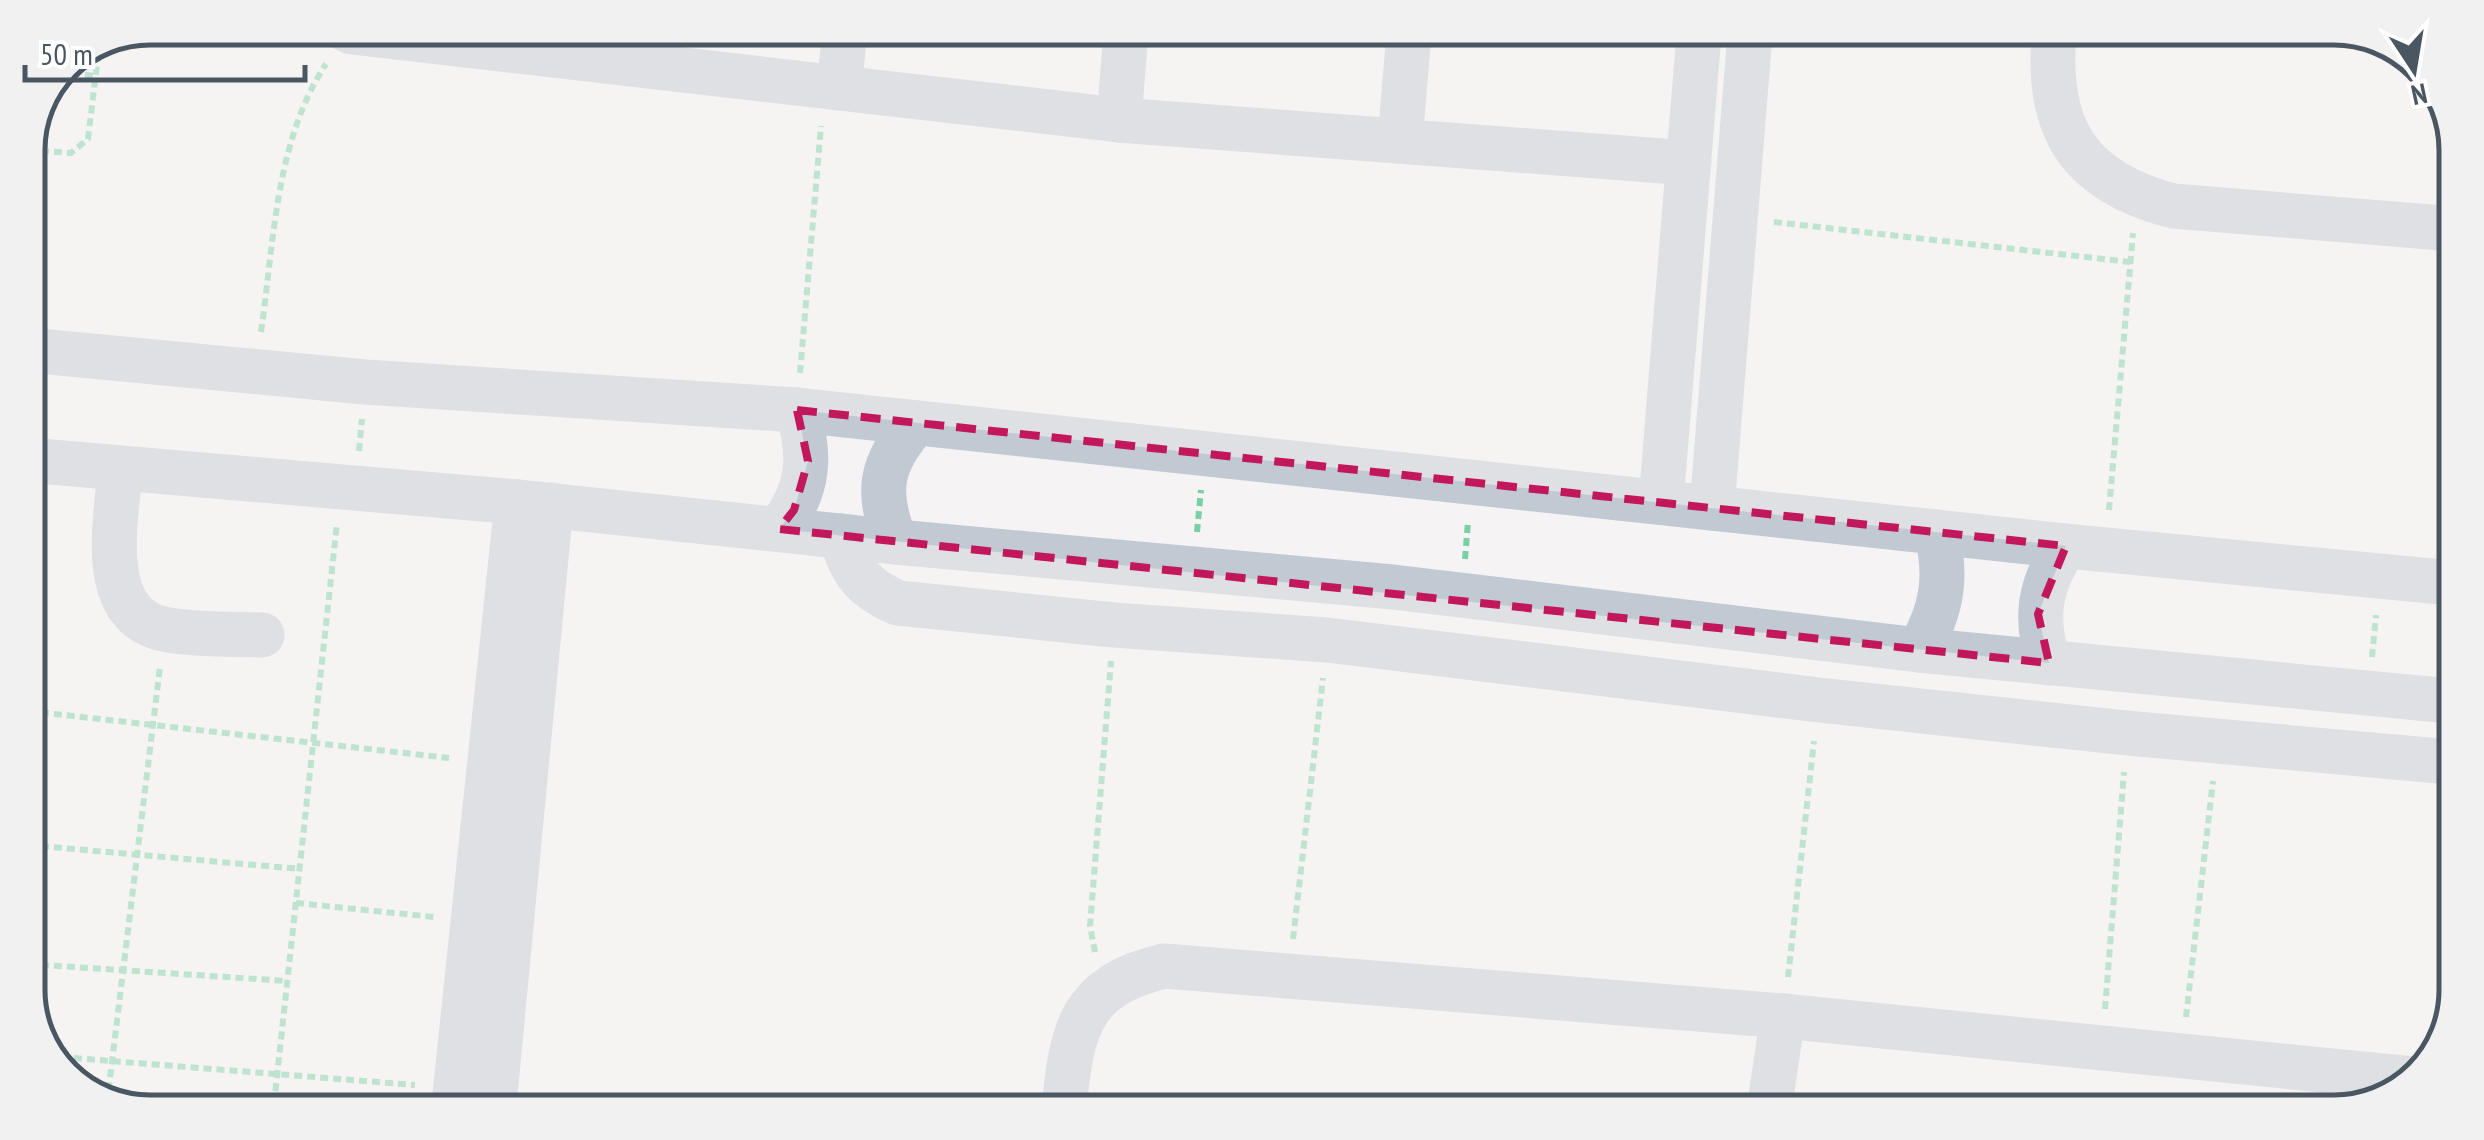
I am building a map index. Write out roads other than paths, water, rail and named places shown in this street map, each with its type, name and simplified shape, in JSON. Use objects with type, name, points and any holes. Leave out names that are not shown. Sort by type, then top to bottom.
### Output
[{"type":"street","points":[[577,45],[832,87],[1119,120],[1688,163]]},
{"type":"street","points":[[832,87],[842,45]]},
{"type":"street","points":[[1119,120],[1125,45]]},
{"type":"street","points":[[1400,140],[1409,45]]},
{"type":"street","points":[[1660,502],[1698,45]]},
{"type":"street","points":[[1712,508],[1749,45]]},
{"type":"street","points":[[2053,45],[2051,70],[2057,112],[2076,149],[2104,179],[2136,197],[2172,206],[2439,228]]},
{"type":"street","points":[[45,352],[365,382],[796,410],[2086,548],[2439,582]]},
{"type":"street","points":[[779,529],[794,510],[804,486],[808,460],[805,434],[796,410]]},
{"type":"street","points":[[896,542],[886,518],[882,492],[886,466],[898,442],[916,423]]},
{"type":"street","points":[[45,461],[534,503],[896,542],[1194,568],[1462,595],[1919,650],[2439,699]]},
{"type":"street","points":[[120,468],[114,572],[130,608],[146,622],[164,630],[262,636]]},
{"type":"street","points":[[468,1095],[472,922],[499,837],[488,762],[534,503]]},
{"type":"street","points":[[468,1095],[534,503]]},
{"type":"street","points":[[1919,650],[1940,606],[1944,581],[1936,532]]},
{"type":"street","points":[[842,536],[847,558],[859,579],[876,594],[898,603],[1114,625],[1327,640],[1818,700],[2439,761]]},
{"type":"street","points":[[2050,663],[2041,639],[2038,614],[2042,590],[2052,566],[2086,548]]},
{"type":"street","points":[[1066,1095],[1075,1033],[1089,1008],[1110,987],[1135,972],[1164,966],[1784,1016],[2392,1077]]},
{"type":"street","points":[[1771,1095],[1784,1016]]}]
